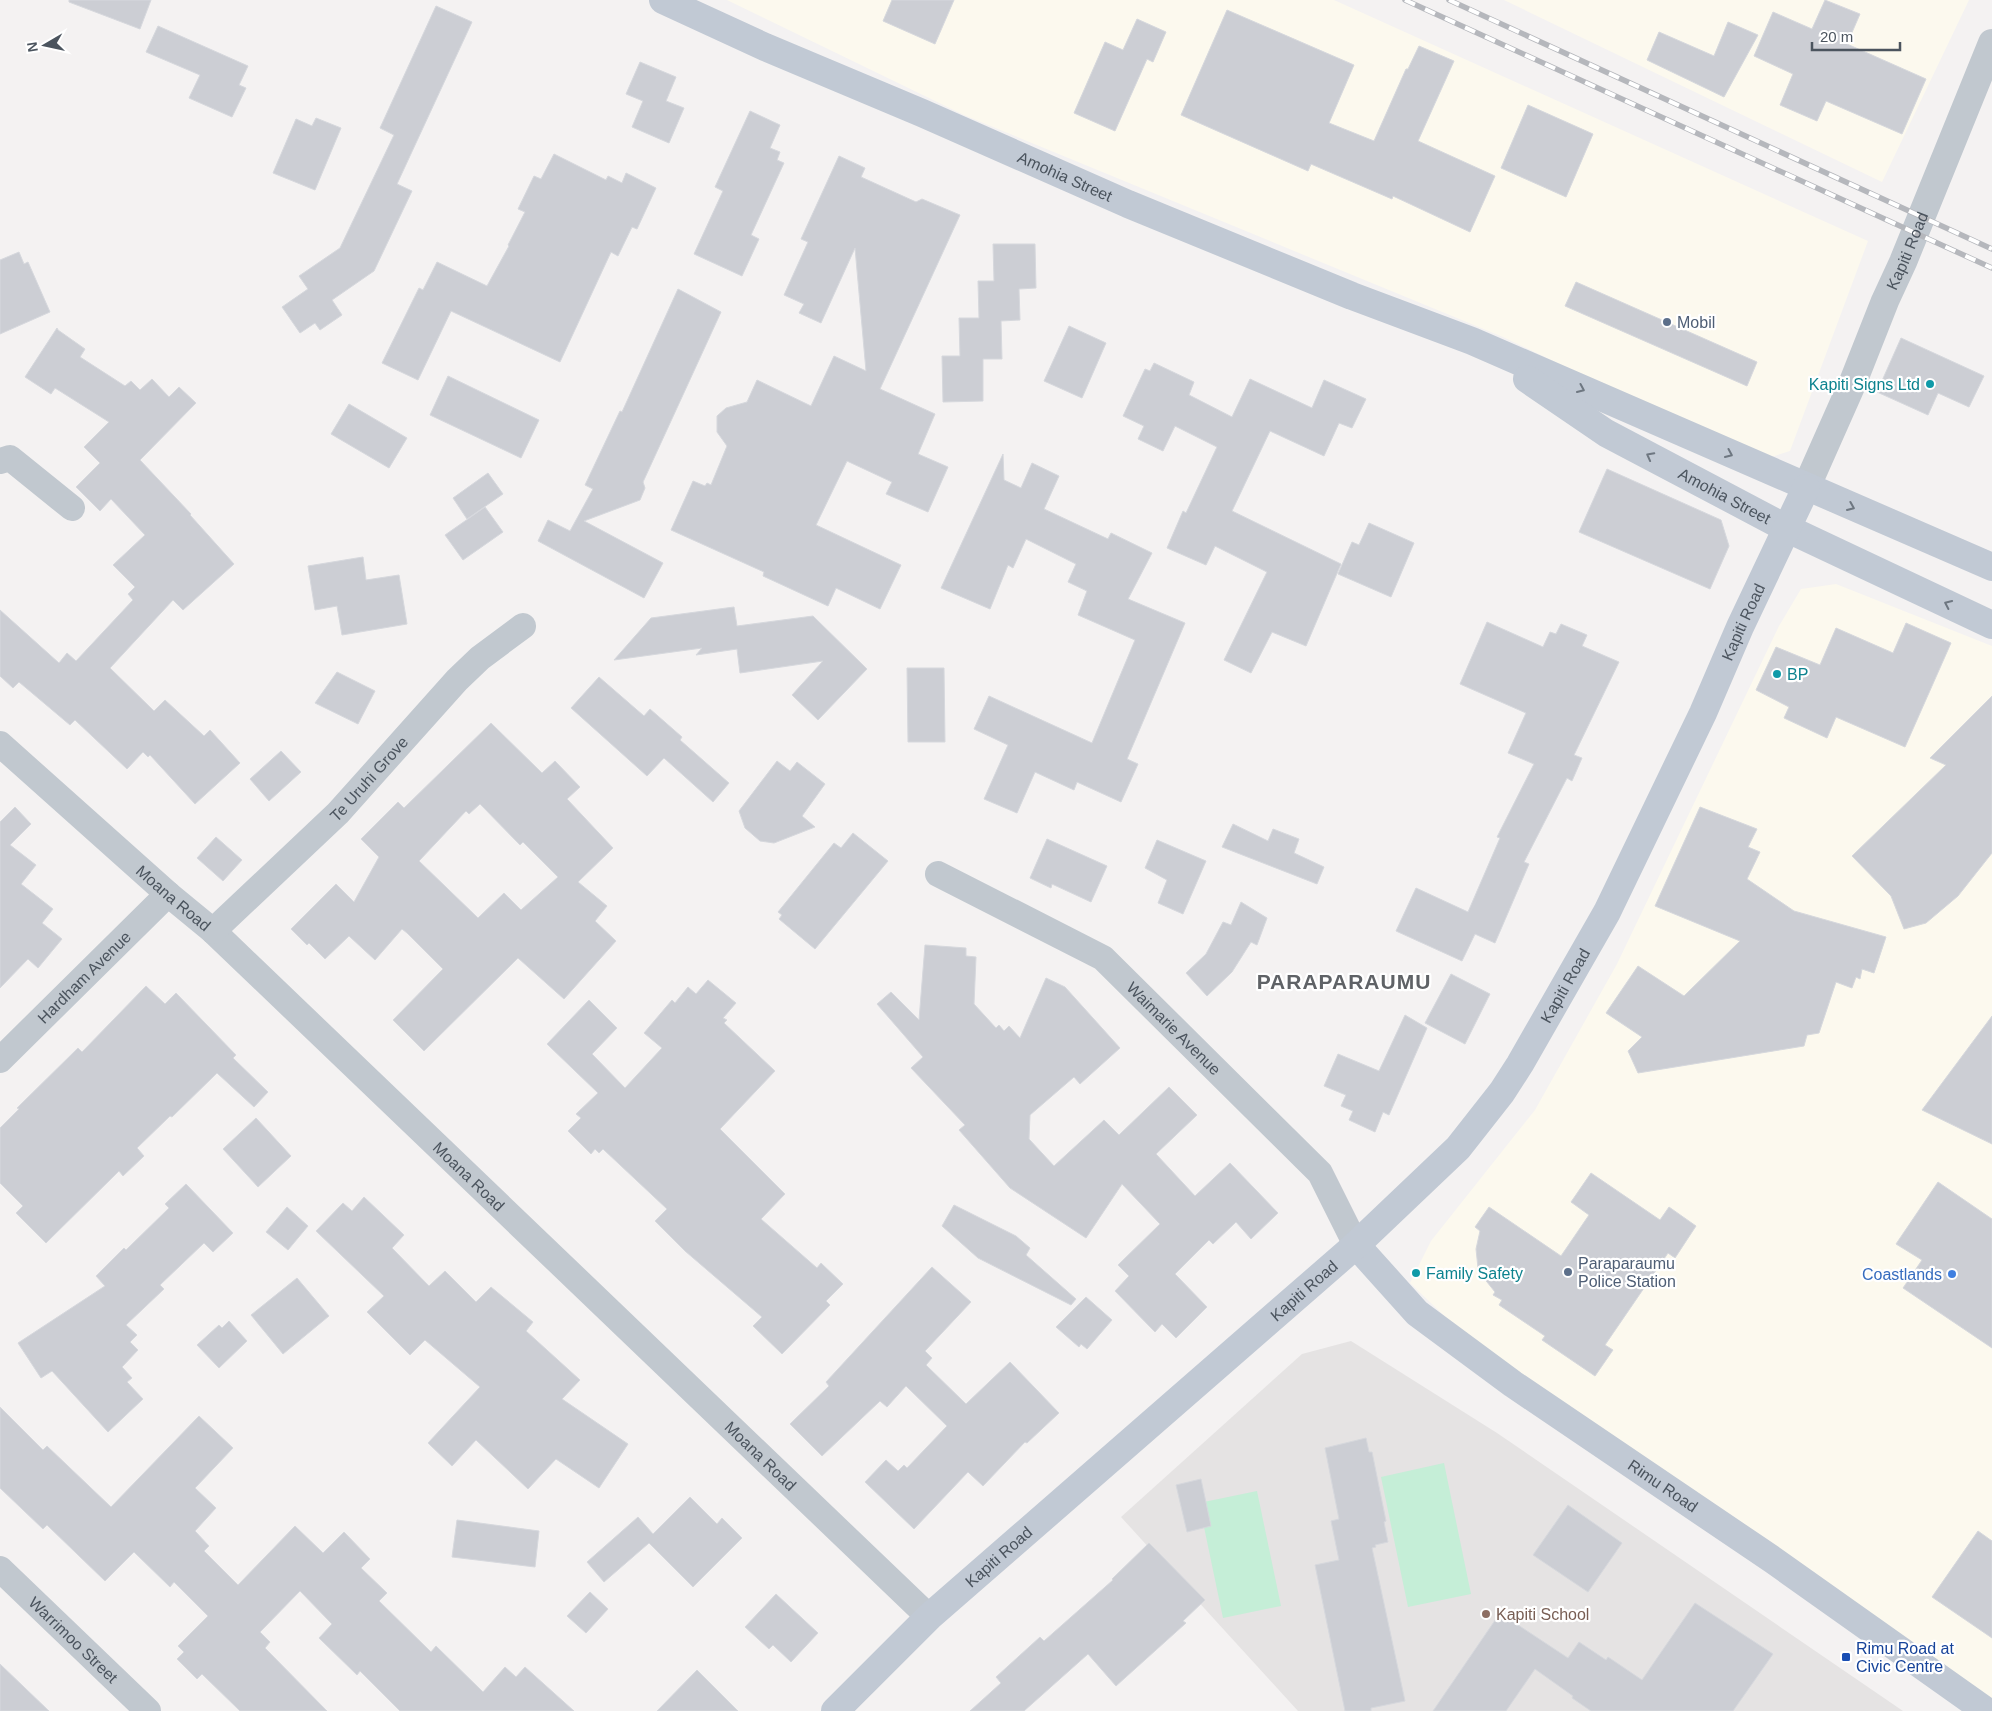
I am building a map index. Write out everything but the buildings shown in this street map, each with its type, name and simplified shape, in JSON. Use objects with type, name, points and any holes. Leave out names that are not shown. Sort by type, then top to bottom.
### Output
[{"type":"main road","name":"Amohia Street","points":[[663,0],[765,48],[922,113],[1128,204],[1352,296],[1472,341],[1806,488],[1992,567]]},
{"type":"main road","name":"Amohia Street","points":[[1472,341],[1606,433],[1786,528],[1992,625]]},
{"type":"main road","name":"Kapiti Road","points":[[835,1711],[928,1617],[1356,1244],[1458,1148],[1502,1092],[1520,1064],[1607,912],[1703,713],[1740,627],[1806,488]]},
{"type":"main road","name":"Rimu Road","points":[[1356,1244],[1417,1313],[1497,1372],[1773,1560],[1986,1711]]},
{"type":"street","name":"Kapiti Road","points":[[1806,488],[1903,262],[1992,43]]},
{"type":"street","points":[[0,462],[10,458],[72,508]]},
{"type":"street","name":"Te Uruhi Grove","points":[[213,931],[338,813],[457,680],[480,658],[523,626]]},
{"type":"street","name":"Moana Road","points":[[0,744],[168,894],[213,931],[928,1617]]},
{"type":"street","name":"Waimarie Avenue","points":[[938,874],[1103,958],[1320,1172],[1356,1244]]},
{"type":"street","name":"Hardham Avenue","points":[[0,1060],[168,894]]},
{"type":"street","name":"Warrimoo Street","points":[[0,1569],[148,1711]]},
{"type":"shaded area","points":[[727,0],[1334,0],[1868,241],[1790,451],[1762,460],[1503,337],[964,115]]},
{"type":"shaded area","points":[[1504,0],[1969,0],[1882,182]]},
{"type":"shaded area","points":[[1836,584],[1992,646],[1992,1701],[1481,1351],[1410,1283],[1431,1241],[1535,1110],[1617,964],[1779,626],[1801,589]]},
{"type":"shaded area","name":"Kapiti School","points":[[1351,1341],[1497,1433],[1903,1711],[1298,1711],[1121,1517],[1302,1354]]},
{"type":"green space","points":[[1444,1463],[1471,1594],[1408,1607],[1381,1477]]},
{"type":"green space","points":[[1257,1491],[1281,1606],[1223,1618],[1199,1503]]},
{"type":"railway","points":[[1405,0],[1992,268]]},
{"type":"railway","points":[[1449,0],[1992,249]]},
{"type":"place","name":"Mobil","points":[[1667,322]]},
{"type":"place","name":"Kapiti Signs Ltd","points":[[1930,384]]},
{"type":"place","name":"BP","points":[[1777,674]]},
{"type":"place","name":"Paraparaumu Police Station","points":[[1568,1272]]},
{"type":"place","name":"Family Safety","points":[[1416,1273]]},
{"type":"place","name":"Coastlands","points":[[1952,1274]]},
{"type":"place","name":"Kapiti School","points":[[1486,1614]]},
{"type":"place","name":"Rimu Road at Civic Centre","points":[[1846,1657]]},
{"type":"district","name":"PARAPARAUMU","points":[[1344,982]]}]
